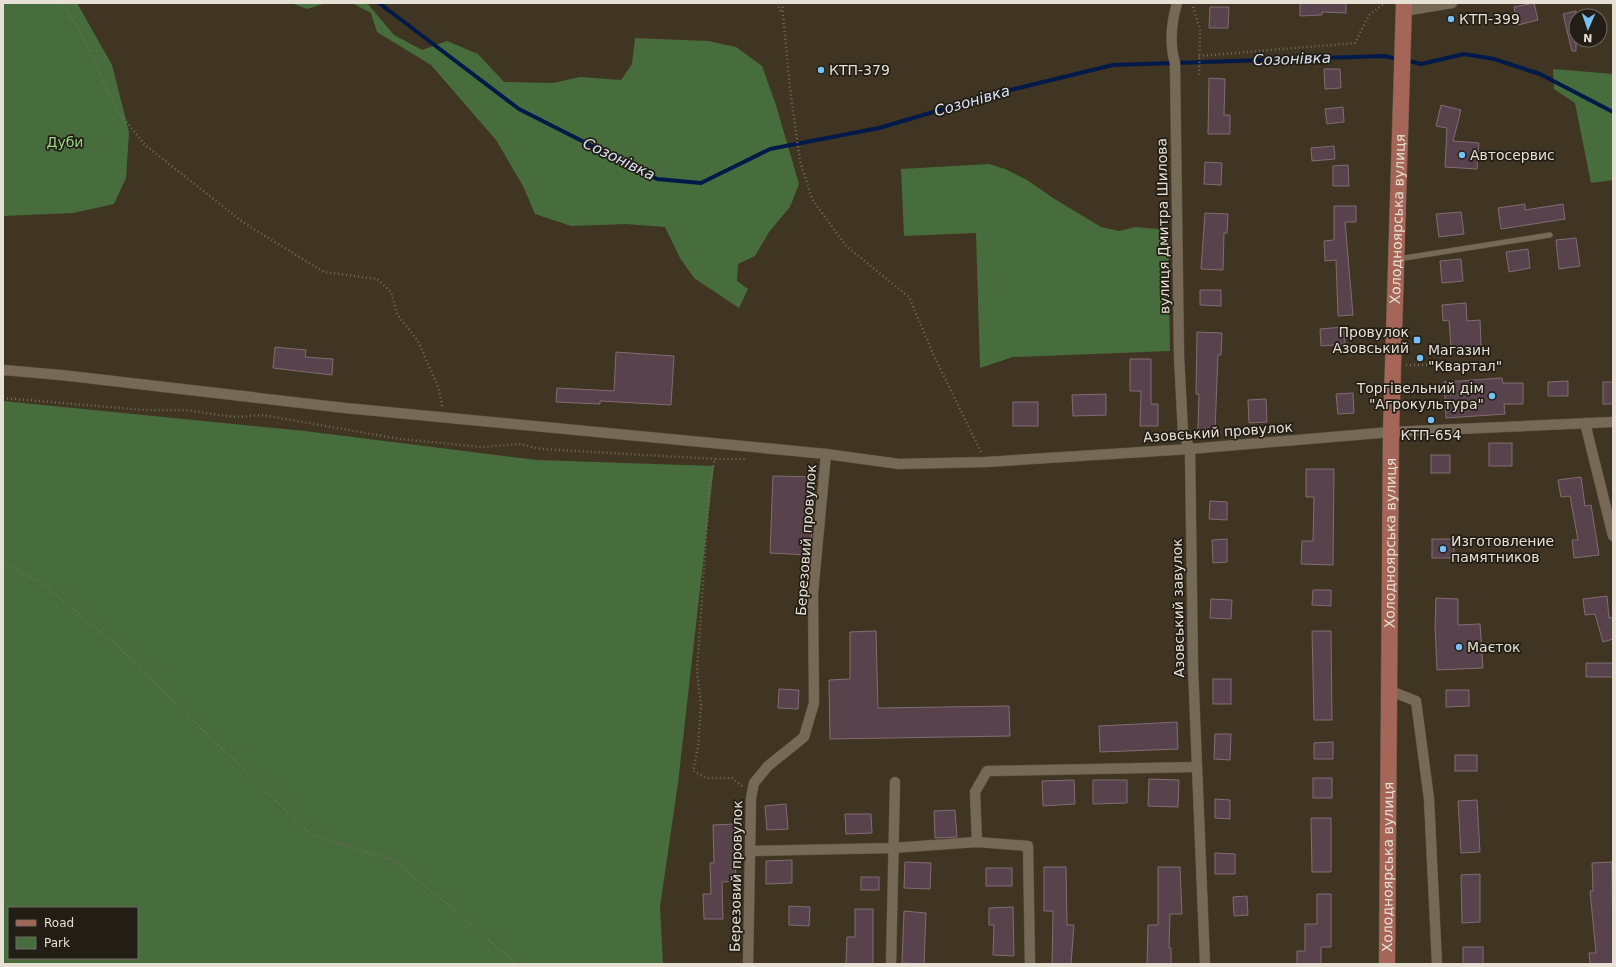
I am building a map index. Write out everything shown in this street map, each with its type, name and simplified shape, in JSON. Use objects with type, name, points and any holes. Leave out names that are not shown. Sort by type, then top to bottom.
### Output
[{"type":"main road","name":"Холодноярська вулиця","points":[[1387,964],[1391,432],[1395,260],[1404,7]]},
{"type":"street","name":"вулиця Дмитра Шилова","points":[[1177,3],[1172,23],[1171,50],[1175,63],[1179,356],[1183,433],[1190,449]]},
{"type":"street","points":[[1404,7],[1452,3]]},
{"type":"street","name":"Азовський провулок","points":[[3,370],[445,418],[826,454],[899,464],[986,462],[1190,449],[1391,432],[1613,422]]},
{"type":"street","points":[[1585,423],[1613,536]]},
{"type":"street","name":"Азовський завулок","points":[[1190,449],[1197,767],[1205,964]]},
{"type":"street","name":"Березовий провулок","points":[[748,964],[751,851],[750,798],[754,783],[768,766],[804,737],[814,703],[813,593],[826,454]]},
{"type":"street","points":[[1388,690],[1416,701],[1429,800],[1437,964]]},
{"type":"street","points":[[977,842],[975,792],[987,771],[1197,767]]},
{"type":"street","points":[[891,964],[892,848],[895,782]]},
{"type":"street","points":[[751,851],[892,848],[977,842],[1028,846],[1030,964]]},
{"type":"lane","points":[[1395,260],[1550,235]]},
{"type":"path","points":[[61,3],[79,29],[117,110],[145,145],[244,223],[324,272],[377,279],[391,292],[397,314],[418,341],[438,389],[445,418]]},
{"type":"path","points":[[777,3],[782,16]]},
{"type":"path","points":[[782,3],[782,16],[800,161],[812,199],[846,246],[909,297],[936,358],[986,462]]},
{"type":"path","points":[[1192,3],[1200,30],[1199,76]]},
{"type":"path","points":[[1200,56],[1355,43],[1368,15],[1385,3]]},
{"type":"path","points":[[3,398],[145,410],[185,410],[235,416],[263,415],[400,439],[481,447],[520,444],[541,449],[715,459],[753,459]]},
{"type":"path","points":[[715,459],[710,479],[702,589],[698,671],[701,704],[698,747],[693,771],[706,778],[732,778],[742,786],[750,798]]},
{"type":"path","points":[[3,561],[47,587],[119,648],[311,836],[392,859],[447,904],[516,964]]},
{"type":"green space","name":"Дуби","points":[[3,3],[77,3],[112,65],[129,132],[126,178],[114,204],[73,213],[3,216]]},
{"type":"green space","points":[[291,3],[326,3],[307,9]]},
{"type":"green space","points":[[352,3],[367,3],[394,35],[422,50],[447,41],[478,54],[504,82],[553,83],[580,77],[621,80],[632,64],[635,38],[708,41],[736,47],[762,66],[776,105],[799,184],[790,207],[769,232],[755,256],[738,264],[737,281],[748,289],[739,308],[694,278],[680,258],[665,227],[626,224],[571,226],[535,214],[523,186],[496,140],[431,65],[377,32],[371,13]]},
{"type":"green space","points":[[1553,69],[1613,74],[1613,180],[1591,183],[1575,103],[1554,89]]},
{"type":"green space","points":[[989,164],[1005,169],[1027,180],[1053,198],[1101,227],[1119,231],[1135,227],[1168,230],[1170,351],[1013,357],[980,368],[976,233],[904,236],[901,169]]},
{"type":"green space","points":[[3,401],[305,431],[537,460],[714,466],[678,783],[660,907],[663,964],[3,964]]},
{"type":"building","points":[[1300,3],[1346,3],[1346,13],[1322,12],[1322,15],[1300,16]]},
{"type":"building","points":[[1534,3],[1538,20],[1518,25],[1514,7]]},
{"type":"building","points":[[1210,7],[1229,7],[1228,28],[1209,28]]},
{"type":"building","points":[[1568,13],[1568,35],[1563,14]]},
{"type":"building","points":[[1571,48],[1576,48],[1576,51],[1572,51]]},
{"type":"building","points":[[1324,69],[1340,69],[1341,88],[1325,89]]},
{"type":"building","points":[[1209,78],[1225,79],[1224,115],[1230,115],[1230,134],[1208,134]]},
{"type":"building","name":"Автосервис","points":[[1441,105],[1461,110],[1453,141],[1479,143],[1477,169],[1445,167],[1447,128],[1436,126]]},
{"type":"building","points":[[1343,107],[1344,122],[1327,124],[1325,109]]},
{"type":"building","points":[[1334,146],[1335,159],[1312,161],[1311,148]]},
{"type":"building","points":[[1205,162],[1222,163],[1221,185],[1204,184]]},
{"type":"building","points":[[1348,165],[1349,186],[1333,186],[1333,166]]},
{"type":"building","points":[[1525,204],[1525,210],[1563,204],[1565,219],[1501,229],[1498,208]]},
{"type":"building","points":[[1334,206],[1356,206],[1356,222],[1345,222],[1353,315],[1338,316],[1336,260],[1325,261],[1324,241],[1334,240]]},
{"type":"building","points":[[1461,212],[1464,234],[1439,237],[1436,214]]},
{"type":"building","points":[[1205,213],[1228,214],[1227,233],[1224,233],[1223,270],[1201,269]]},
{"type":"building","points":[[1576,238],[1580,266],[1559,269],[1556,240]]},
{"type":"building","points":[[1528,249],[1530,268],[1509,272],[1506,252]]},
{"type":"building","points":[[1461,259],[1463,281],[1442,283],[1440,261]]},
{"type":"building","points":[[1200,290],[1221,290],[1221,306],[1200,305]]},
{"type":"building","points":[[1466,303],[1467,321],[1480,320],[1481,346],[1451,348],[1449,320],[1443,321],[1442,305]]},
{"type":"building","points":[[1344,327],[1345,344],[1321,346],[1320,329]]},
{"type":"building","points":[[1197,332],[1222,333],[1221,355],[1218,355],[1215,430],[1198,430],[1199,394],[1196,394]]},
{"type":"building","points":[[275,347],[306,350],[305,357],[333,359],[332,375],[273,368]]},
{"type":"building","points":[[616,352],[674,356],[671,405],[600,401],[600,404],[556,402],[557,388],[614,391]]},
{"type":"building","points":[[1130,359],[1151,359],[1151,404],[1158,404],[1158,426],[1140,426],[1141,391],[1130,391]]},
{"type":"building","points":[[1502,378],[1503,383],[1523,383],[1523,404],[1504,404],[1505,414],[1446,418],[1444,382]]},
{"type":"building","points":[[1568,381],[1568,396],[1548,396],[1548,382]]},
{"type":"building","points":[[1603,382],[1613,382],[1613,404],[1603,404]]},
{"type":"building","points":[[1353,393],[1354,413],[1338,414],[1336,394]]},
{"type":"building","points":[[1106,394],[1106,415],[1073,416],[1072,395]]},
{"type":"building","points":[[1266,399],[1267,422],[1249,423],[1248,400]]},
{"type":"building","points":[[1013,402],[1038,402],[1038,426],[1013,426]]},
{"type":"building","points":[[1489,443],[1512,443],[1512,466],[1489,466]]},
{"type":"building","points":[[1431,455],[1450,455],[1450,473],[1431,473]]},
{"type":"building","points":[[1306,469],[1334,469],[1333,565],[1301,564],[1302,541],[1313,541],[1314,497],[1306,497]]},
{"type":"building","points":[[773,476],[816,477],[810,555],[770,553]]},
{"type":"building","points":[[1581,477],[1585,506],[1591,505],[1599,555],[1574,558],[1572,540],[1578,540],[1570,496],[1561,497],[1558,480]]},
{"type":"building","points":[[1210,501],[1227,502],[1227,520],[1209,519]]},
{"type":"building","points":[[1227,539],[1227,562],[1213,563],[1212,540]]},
{"type":"building","name":"Изготовление памятников","points":[[1432,539],[1454,539],[1454,558],[1432,558]]},
{"type":"building","points":[[1313,590],[1331,590],[1331,606],[1312,605]]},
{"type":"building","points":[[1607,596],[1609,618],[1613,617],[1613,639],[1603,642],[1595,614],[1585,615],[1583,599]]},
{"type":"building","name":"Маєток","points":[[1436,598],[1458,599],[1458,625],[1480,624],[1483,668],[1437,670],[1435,626]]},
{"type":"building","points":[[1211,599],[1232,600],[1231,619],[1210,618]]},
{"type":"building","points":[[876,631],[878,708],[1009,706],[1010,736],[830,739],[829,680],[850,679],[850,632]]},
{"type":"building","points":[[1312,631],[1331,631],[1332,720],[1314,720]]},
{"type":"building","points":[[1586,663],[1613,663],[1613,677],[1586,677]]},
{"type":"building","points":[[1213,679],[1231,679],[1231,704],[1213,704]]},
{"type":"building","points":[[779,689],[799,690],[798,709],[778,708]]},
{"type":"building","points":[[1446,690],[1469,690],[1469,706],[1446,707]]},
{"type":"building","points":[[1177,722],[1178,749],[1100,752],[1099,726]]},
{"type":"building","points":[[1215,734],[1231,734],[1230,760],[1214,759]]},
{"type":"building","points":[[1333,742],[1333,759],[1314,759],[1314,743]]},
{"type":"building","points":[[1455,755],[1477,755],[1477,771],[1455,771]]},
{"type":"building","points":[[1313,778],[1332,778],[1332,798],[1313,798]]},
{"type":"building","points":[[1149,779],[1179,780],[1178,807],[1148,806]]},
{"type":"building","points":[[1074,780],[1075,804],[1043,806],[1042,781]]},
{"type":"building","points":[[1093,780],[1127,780],[1127,803],[1093,804]]},
{"type":"building","points":[[1215,799],[1230,800],[1230,819],[1215,818]]},
{"type":"building","points":[[1477,800],[1480,852],[1461,853],[1458,801]]},
{"type":"building","points":[[786,804],[788,829],[767,830],[765,806]]},
{"type":"building","points":[[955,810],[957,837],[935,838],[934,811]]},
{"type":"building","points":[[845,814],[871,814],[872,833],[846,834]]},
{"type":"building","points":[[1311,818],[1331,818],[1331,872],[1312,872]]},
{"type":"building","points":[[734,824],[736,881],[722,882],[723,919],[704,919],[703,894],[711,894],[710,863],[714,863],[713,825]]},
{"type":"building","points":[[1215,853],[1235,854],[1235,874],[1215,874]]},
{"type":"building","points":[[792,860],[792,883],[766,884],[766,861]]},
{"type":"building","points":[[905,862],[931,863],[930,889],[904,888]]},
{"type":"building","points":[[1612,862],[1613,964],[1590,964],[1589,953],[1596,953],[1590,891],[1593,891],[1592,863]]},
{"type":"building","points":[[1044,867],[1066,867],[1067,925],[1074,925],[1071,964],[1052,964],[1053,911],[1044,911]]},
{"type":"building","points":[[1158,867],[1180,867],[1182,914],[1170,914],[1169,948],[1171,948],[1171,964],[1147,964],[1148,925],[1158,925]]},
{"type":"building","points":[[986,868],[1012,868],[1012,886],[986,886]]},
{"type":"building","points":[[1480,874],[1480,922],[1462,923],[1461,875]]},
{"type":"building","points":[[861,877],[879,877],[879,890],[861,890]]},
{"type":"building","points":[[1317,894],[1331,894],[1331,947],[1321,947],[1321,964],[1297,964],[1297,951],[1305,951],[1305,924],[1317,924]]},
{"type":"building","points":[[1247,896],[1248,915],[1234,916],[1233,897]]},
{"type":"building","points":[[789,906],[810,907],[809,926],[789,925]]},
{"type":"building","points":[[1013,907],[1014,956],[993,955],[994,925],[989,925],[989,908]]},
{"type":"building","points":[[855,909],[873,909],[873,964],[846,964],[847,937],[855,937]]},
{"type":"building","points":[[904,911],[926,913],[924,964],[902,963]]},
{"type":"building","points":[[1463,947],[1483,947],[1483,964],[1463,964]]},
{"type":"waterway","name":"Созонівка","points":[[379,3],[519,109],[657,179],[701,183],[770,149],[879,128],[998,93],[1113,65],[1384,56],[1398,59]]},
{"type":"waterway","name":"Созонівка","points":[[1405,60],[1421,64],[1464,54],[1494,59],[1540,74],[1613,112]]},
{"type":"place","name":"КТП-399","points":[[1451,19]]},
{"type":"place","name":"КТП-379","points":[[821,70]]},
{"type":"place","name":"Автосервис","points":[[1462,155]]},
{"type":"place","name":"Провулок Азовський","points":[[1417,340]]},
{"type":"place","name":"Магазин \"Квартал\"","points":[[1420,358]]},
{"type":"place","name":"Торгівельний дім \"Агрокультура\"","points":[[1492,396]]},
{"type":"place","name":"КТП-654","points":[[1431,420]]},
{"type":"place","name":"Изготовление памятников","points":[[1443,549]]},
{"type":"place","name":"Маєток","points":[[1459,647]]}]
